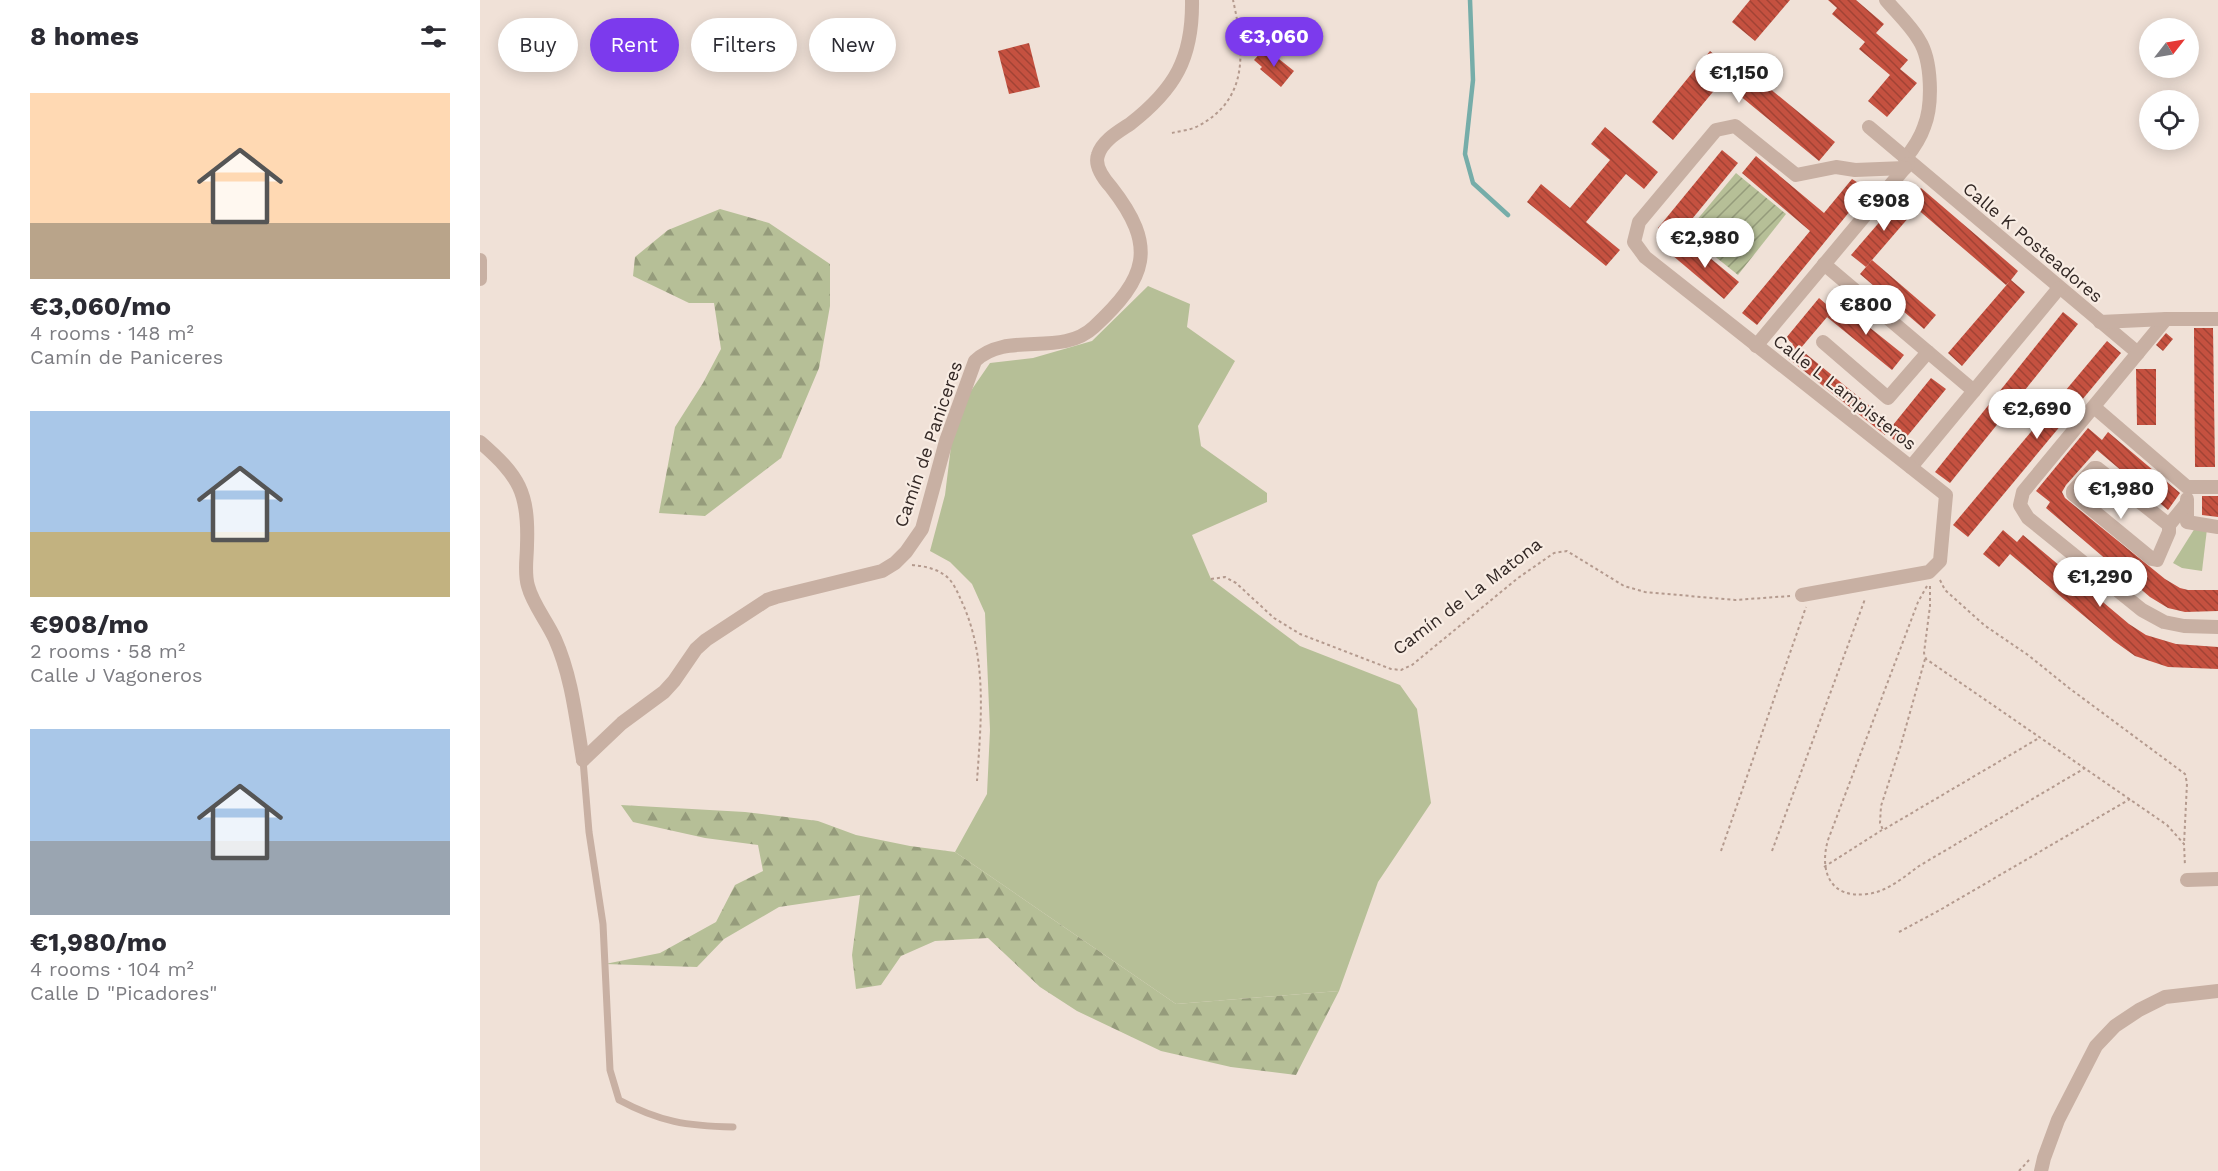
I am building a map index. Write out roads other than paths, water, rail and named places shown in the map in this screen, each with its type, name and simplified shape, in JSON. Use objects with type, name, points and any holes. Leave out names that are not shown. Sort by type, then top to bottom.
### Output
[{"type":"street","name":"Camín de Paniceres","points":[[583,760],[622,723],[664,692],[696,649],[706,640],[768,600],[882,571],[895,563],[922,529],[946,441],[975,361],[994,347],[1053,344],[1082,335],[1093,329],[1130,290],[1138,274],[1141,254],[1138,235],[1125,206],[1104,179],[1097,157],[1109,139],[1156,101],[1170,86],[1189,48],[1192,0]]},
{"type":"street","points":[[1756,346],[1906,163],[1925,125],[1930,98],[1928,56],[1919,39],[1886,0]]},
{"type":"street","name":"Calle L Lampisteros","points":[[1806,594],[1929,572],[1940,561],[1946,495],[1645,257],[1634,242],[1639,222],[1716,130],[1735,126],[1796,175],[1836,167],[1856,170],[1906,163]]},
{"type":"street","name":"Calle K Posteadores","points":[[1869,127],[1906,163],[2138,353]]},
{"type":"street","points":[[480,260],[480,279]]},
{"type":"street","points":[[1824,264],[1974,391]]},
{"type":"street","points":[[1911,467],[2059,288]]},
{"type":"street","points":[[2166,319],[2023,492],[2020,505],[2028,518],[2142,610],[2164,621],[2184,627],[2218,627]]},
{"type":"street","points":[[2100,322],[2218,319]]},
{"type":"street","points":[[1823,342],[1888,398],[1928,352]]},
{"type":"street","points":[[2094,406],[2187,487],[2218,487]]},
{"type":"street","points":[[480,442],[503,462],[523,493],[528,518],[525,578],[528,589],[555,640],[573,693],[583,760]]},
{"type":"street","points":[[2169,525],[2097,468],[2094,468],[2073,491],[2073,494],[2152,559],[2157,560],[2169,532],[2169,525],[2187,503]]},
{"type":"street","points":[[2187,487],[2187,522],[2218,527]]},
{"type":"street","points":[[2187,880],[2218,879]]},
{"type":"street","points":[[2041,1171],[2058,1120],[2096,1046],[2115,1026],[2139,1010],[2166,997],[2218,991]]},
{"type":"lane","points":[[583,760],[589,832],[603,924],[610,1070],[619,1100],[638,1111],[674,1123],[733,1127]]},
{"type":"waterway","points":[[1470,0],[1473,80],[1465,154],[1473,183],[1508,215]]}]
